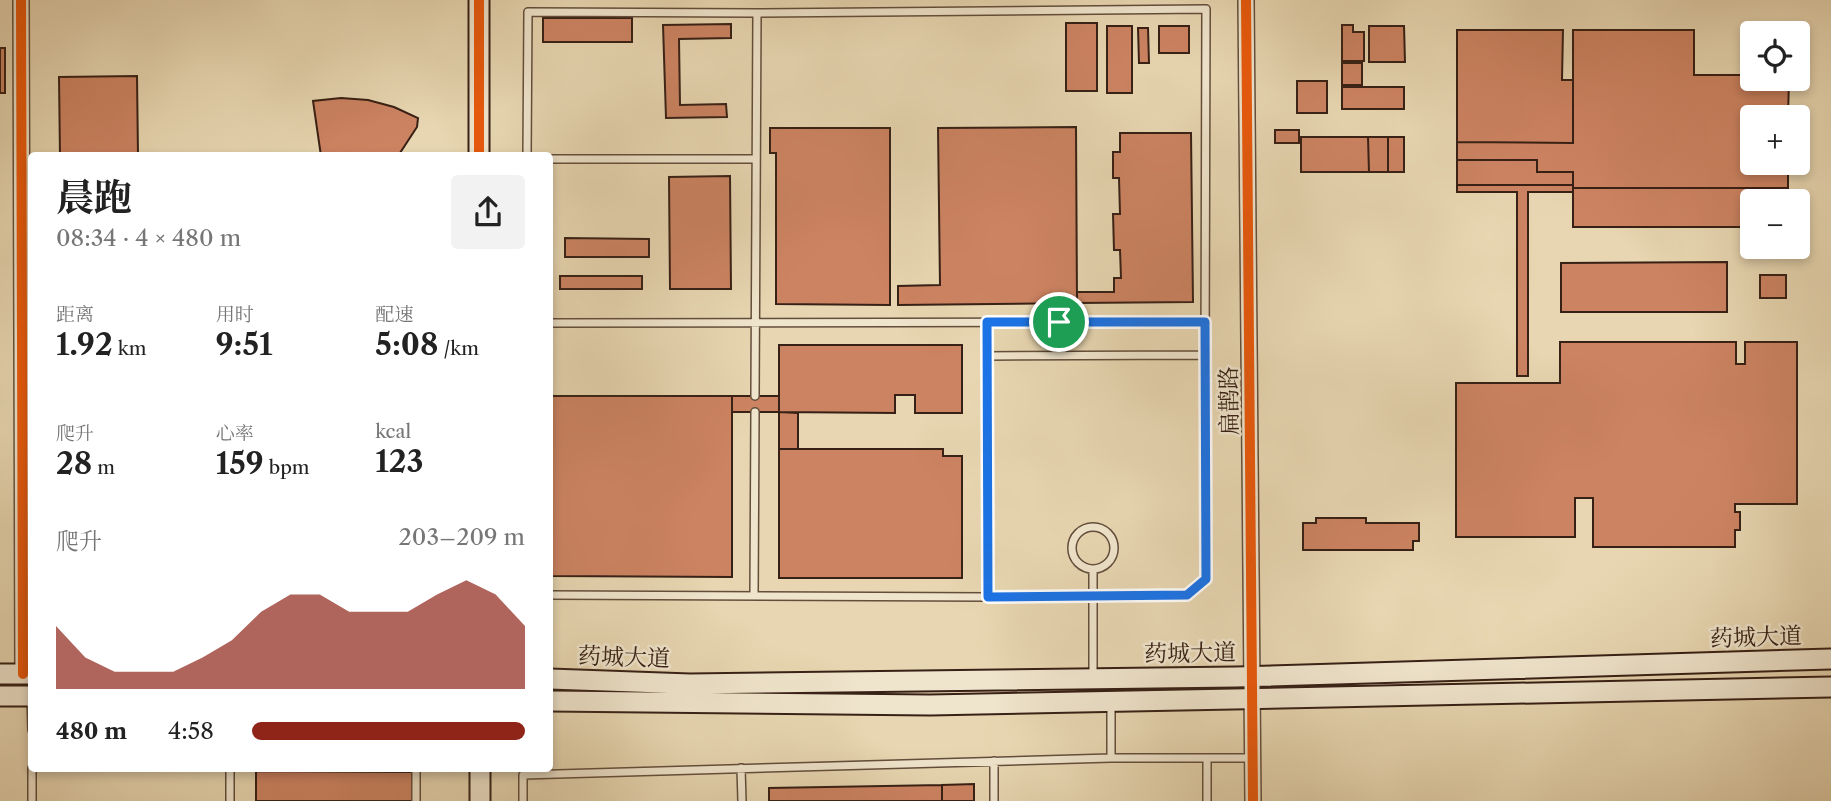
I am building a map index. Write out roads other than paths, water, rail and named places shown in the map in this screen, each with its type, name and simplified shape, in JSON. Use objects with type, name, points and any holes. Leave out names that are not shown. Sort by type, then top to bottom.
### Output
[{"type":"main road","points":[[479,0],[479,152]]},
{"type":"main road","name":"药城大道","points":[[553,679],[690,684],[1252,676],[1831,659]]},
{"type":"main road","points":[[0,674],[27,674]]},
{"type":"main road","name":"药城大道","points":[[553,701],[930,705],[1831,687]]},
{"type":"main road","points":[[0,696],[28,696]]},
{"type":"main road","points":[[480,772],[480,801]]},
{"type":"street","points":[[21,0],[27,674]]},
{"type":"street","name":"扁鹊路","points":[[1246,0],[1253,801]]},
{"type":"lane","points":[[527,152],[528,12],[1206,9],[1206,579],[1187,595],[553,595]]},
{"type":"lane","points":[[755,396],[757,13]]},
{"type":"lane","points":[[553,159],[756,159]]},
{"type":"lane","points":[[987,322],[988,597]]},
{"type":"lane","points":[[553,323],[1205,322]]},
{"type":"lane","points":[[987,356],[1205,355]]},
{"type":"lane","points":[[754,596],[755,412]]},
{"type":"lane","points":[[1093,527],[1110,536],[1114,548],[1110,561],[1093,570],[1080,565],[1072,555],[1071,548],[1080,531],[1093,527]]},
{"type":"lane","points":[[1093,570],[1093,678]]},
{"type":"lane","points":[[1111,701],[1111,758]]},
{"type":"lane","points":[[523,801],[523,775],[1111,758],[1253,758]]},
{"type":"lane","points":[[1207,758],[1207,801]]},
{"type":"lane","points":[[994,761],[994,801]]},
{"type":"lane","points":[[741,768],[742,801]]},
{"type":"lane","points":[[32,772],[32,801]]},
{"type":"lane","points":[[230,772],[230,801]]},
{"type":"lane","points":[[416,772],[416,801]]}]
